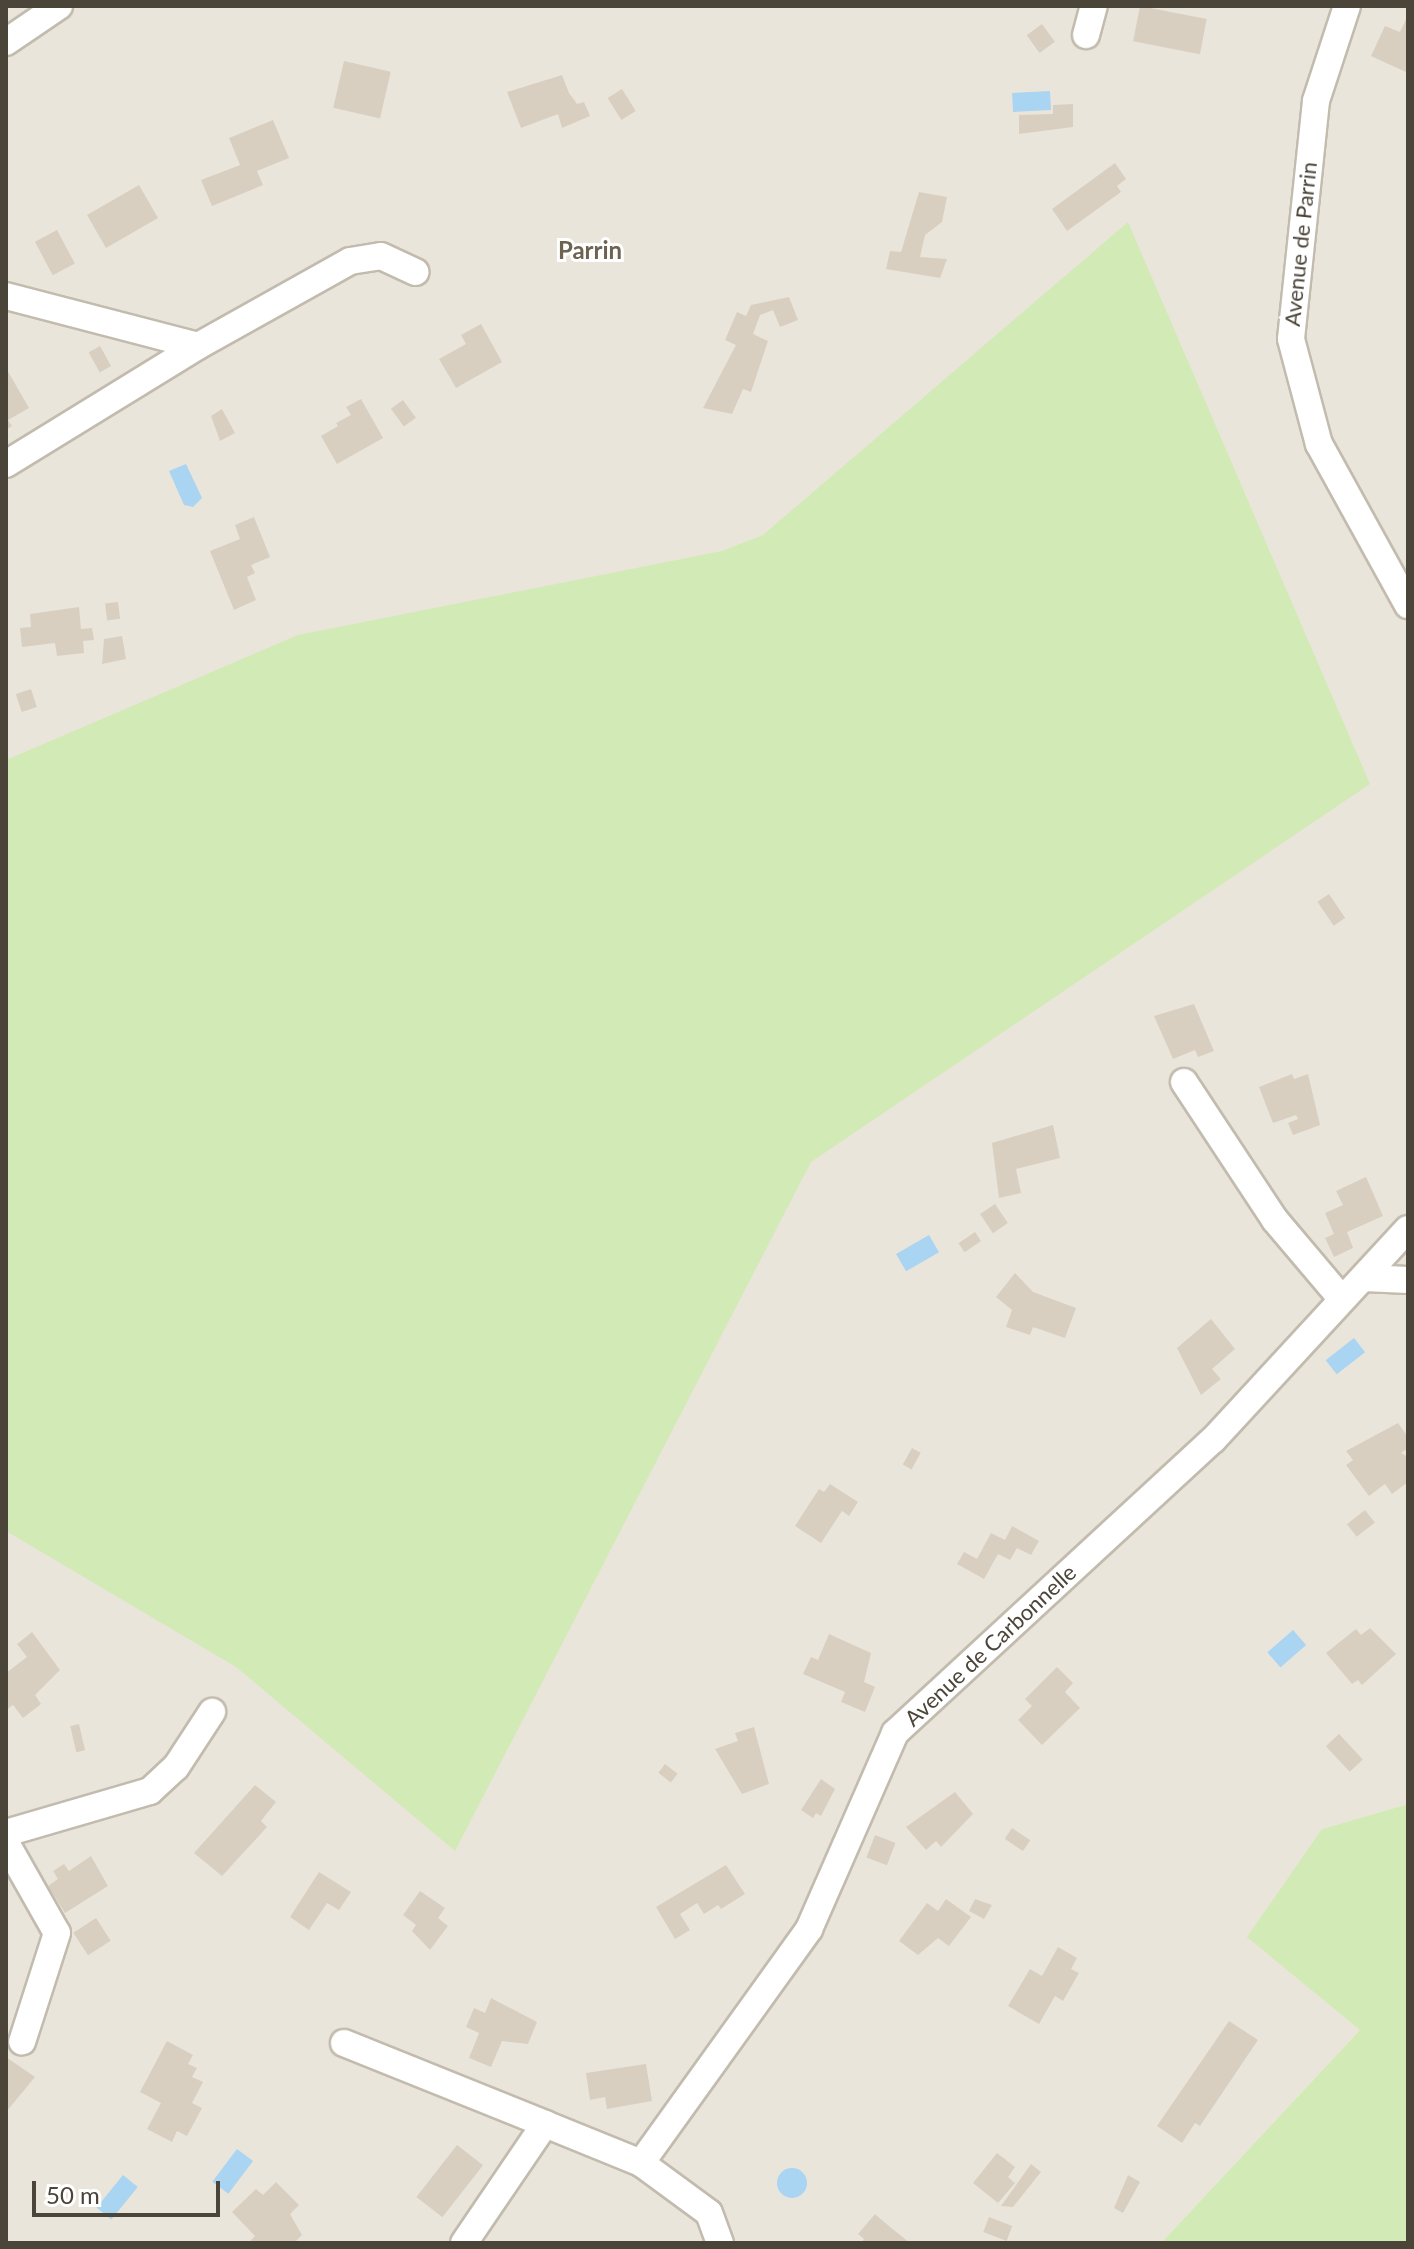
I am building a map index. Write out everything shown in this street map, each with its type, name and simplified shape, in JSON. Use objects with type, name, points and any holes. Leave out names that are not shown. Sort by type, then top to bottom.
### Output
[{"type":"street","points":[[6,42],[59,6]]},
{"type":"street","points":[[1086,35],[1094,6]]},
{"type":"street","name":"Avenue de Parrin","points":[[1347,6],[1316,101],[1291,297],[1291,339],[1319,444],[1408,605]]},
{"type":"street","points":[[6,464],[198,346],[364,256],[381,256],[416,272]]},
{"type":"street","points":[[6,296],[198,346]]},
{"type":"street","points":[[1184,1082],[1275,1220],[1341,1298]]},
{"type":"street","name":"Avenue de Carbonnelle","points":[[641,2163],[809,1929],[895,1733],[1213,1440],[1408,1229]]},
{"type":"street","points":[[1364,1278],[1408,1280]]},
{"type":"street","points":[[6,1833],[150,1791],[176,1767],[212,1712]]},
{"type":"street","points":[[6,1843],[57,1933],[22,2042]]},
{"type":"street","points":[[344,2043],[641,2163],[709,2213],[720,2243]]},
{"type":"street","points":[[464,2243],[545,2124]]},
{"type":"shaded area","points":[[6,6],[1408,6],[1408,1804],[1322,1829],[1360,2030],[1161,2243],[6,2243]]},
{"type":"green space","points":[[1128,222],[1370,784],[811,1162],[455,1851],[236,1667],[6,1531],[6,760],[298,635],[722,551],[763,535]]},
{"type":"green space","points":[[1408,1804],[1408,2243],[1161,2243],[1360,2030],[1247,1937],[1322,1829]]},
{"type":"water","points":[[1050,91],[1051,110],[1013,112],[1012,93]]},
{"type":"water","points":[[186,464],[202,498],[193,507],[184,505],[169,471]]},
{"type":"water","points":[[929,1235],[939,1252],[906,1271],[896,1254]]},
{"type":"water","points":[[1354,1338],[1365,1352],[1337,1374],[1326,1360]]},
{"type":"water","points":[[1293,1630],[1306,1645],[1280,1667],[1267,1652]]},
{"type":"water","points":[[237,2149],[253,2161],[228,2194],[212,2182]]},
{"type":"water","points":[[792,2168],[803,2172],[807,2183],[803,2194],[792,2198],[781,2194],[777,2183],[781,2172]]},
{"type":"water","points":[[123,2175],[138,2187],[111,2220],[97,2208]]},
{"type":"building","points":[[1140,6],[1207,19],[1200,54],[1133,41]]},
{"type":"building","points":[[1408,15],[1408,73],[1371,56],[1385,26],[1400,32]]},
{"type":"building","points":[[1042,24],[1055,42],[1040,53],[1027,35]]},
{"type":"building","points":[[344,61],[391,72],[380,119],[333,108]]},
{"type":"building","points":[[562,75],[569,93],[577,104],[584,102],[590,116],[562,128],[558,114],[521,128],[507,92]]},
{"type":"building","points":[[622,89],[636,111],[621,120],[608,98]]},
{"type":"building","points":[[1073,104],[1073,127],[1019,134],[1019,115],[1053,114],[1053,105]]},
{"type":"building","points":[[273,120],[289,158],[257,171],[263,185],[212,206],[201,180],[240,165],[229,138]]},
{"type":"building","points":[[1115,163],[1126,179],[1117,186],[1121,192],[1067,231],[1052,209]]},
{"type":"building","points":[[139,185],[158,218],[106,248],[87,215]]},
{"type":"building","points":[[919,192],[947,197],[942,222],[925,235],[920,257],[947,259],[940,278],[886,269],[890,251],[901,252]]},
{"type":"building","points":[[57,230],[75,264],[53,275],[35,242]]},
{"type":"building","points":[[789,297],[798,320],[780,327],[773,310],[760,315],[753,334],[768,341],[751,392],[743,389],[732,414],[703,408],[736,345],[725,340],[737,312],[746,316],[751,305]]},
{"type":"building","points":[[481,324],[502,362],[456,388],[439,359],[466,344],[461,335]]},
{"type":"building","points":[[100,346],[111,366],[100,372],[89,352]]},
{"type":"building","points":[[6,368],[29,408],[8,420],[12,426],[6,430]]},
{"type":"building","points":[[361,399],[383,438],[337,464],[321,436],[351,415],[346,407]]},
{"type":"building","points":[[403,400],[416,418],[404,427],[391,409]]},
{"type":"building","points":[[222,409],[235,433],[220,441],[211,416]]},
{"type":"building","points":[[254,517],[270,557],[251,565],[255,573],[247,577],[256,600],[234,610],[210,551],[240,539],[235,525]]},
{"type":"building","points":[[118,602],[120,619],[107,620],[105,604]]},
{"type":"building","points":[[79,607],[81,629],[92,628],[94,640],[83,641],[84,653],[57,656],[55,643],[22,647],[20,628],[31,627],[30,614]]},
{"type":"building","points":[[122,636],[126,659],[102,664],[104,639]]},
{"type":"building","points":[[31,689],[37,707],[22,712],[16,694]]},
{"type":"building","points":[[1329,894],[1345,918],[1334,926],[1317,902]]},
{"type":"building","points":[[1194,1004],[1214,1051],[1198,1057],[1195,1050],[1173,1059],[1154,1016]]},
{"type":"building","points":[[1292,1074],[1294,1079],[1308,1074],[1320,1125],[1293,1135],[1288,1123],[1298,1119],[1296,1115],[1273,1123],[1259,1087]]},
{"type":"building","points":[[1053,1125],[1060,1158],[1016,1169],[1021,1193],[999,1198],[992,1143]]},
{"type":"building","points":[[1366,1177],[1383,1216],[1347,1232],[1353,1248],[1334,1257],[1325,1238],[1334,1234],[1325,1213],[1343,1205],[1336,1191]]},
{"type":"building","points":[[995,1204],[1008,1223],[993,1233],[980,1214]]},
{"type":"building","points":[[975,1232],[981,1241],[965,1252],[958,1243]]},
{"type":"building","points":[[1015,1273],[1033,1292],[1076,1308],[1065,1338],[1033,1327],[1030,1335],[1006,1327],[1012,1310],[996,1297]]},
{"type":"building","points":[[1211,1319],[1235,1349],[1212,1369],[1221,1379],[1201,1395],[1177,1348]]},
{"type":"building","points":[[1398,1423],[1408,1437],[1408,1448],[1401,1453],[1408,1457],[1408,1482],[1392,1494],[1385,1484],[1369,1496],[1346,1465],[1353,1460],[1346,1451]]},
{"type":"building","points":[[912,1448],[921,1453],[912,1469],[903,1465]]},
{"type":"building","points":[[830,1484],[858,1502],[849,1516],[842,1511],[821,1543],[795,1526],[819,1489],[824,1492]]},
{"type":"building","points":[[1365,1510],[1375,1523],[1357,1537],[1347,1524]]},
{"type":"building","points":[[1012,1526],[1039,1541],[1031,1555],[1017,1548],[1010,1560],[998,1554],[984,1579],[957,1564],[964,1552],[977,1559],[991,1533],[1005,1540]]},
{"type":"building","points":[[1370,1628],[1396,1654],[1362,1685],[1358,1680],[1352,1684],[1326,1653],[1356,1629],[1361,1635]]},
{"type":"building","points":[[32,1632],[60,1670],[35,1695],[41,1704],[23,1718],[13,1705],[6,1710],[6,1673],[27,1657],[17,1644]]},
{"type":"building","points":[[829,1634],[871,1653],[864,1682],[875,1687],[865,1712],[841,1702],[845,1692],[803,1674],[811,1657],[818,1660]]},
{"type":"building","points":[[1057,1667],[1073,1683],[1065,1692],[1080,1708],[1042,1745],[1018,1720],[1032,1706],[1025,1699]]},
{"type":"building","points":[[79,1724],[85,1750],[76,1752],[70,1726]]},
{"type":"building","points":[[754,1727],[769,1784],[742,1794],[715,1749],[738,1741],[735,1733]]},
{"type":"building","points":[[1339,1734],[1363,1760],[1350,1772],[1326,1746]]},
{"type":"building","points":[[665,1764],[678,1774],[671,1783],[658,1773]]},
{"type":"building","points":[[821,1779],[835,1789],[821,1816],[816,1813],[813,1818],[801,1810]]},
{"type":"building","points":[[255,1785],[276,1802],[261,1821],[267,1827],[222,1876],[194,1853]]},
{"type":"building","points":[[955,1792],[973,1814],[941,1847],[936,1841],[926,1850],[906,1827]]},
{"type":"building","points":[[1012,1828],[1030,1840],[1023,1851],[1005,1839]]},
{"type":"building","points":[[875,1835],[896,1843],[887,1865],[866,1857]]},
{"type":"building","points":[[91,1856],[108,1886],[65,1913],[48,1886],[58,1879],[53,1871],[64,1864],[69,1871]]},
{"type":"building","points":[[726,1865],[745,1894],[721,1909],[718,1905],[704,1914],[697,1903],[680,1914],[690,1930],[675,1939],[656,1907]]},
{"type":"building","points":[[319,1872],[351,1892],[339,1910],[327,1903],[309,1930],[290,1917]]},
{"type":"building","points":[[420,1891],[445,1908],[438,1918],[448,1926],[430,1950],[412,1931],[416,1925],[403,1915]]},
{"type":"building","points":[[946,1899],[971,1917],[949,1946],[938,1938],[918,1955],[899,1941],[927,1903],[938,1911]]},
{"type":"building","points":[[975,1899],[992,1905],[984,1919],[969,1911]]},
{"type":"building","points":[[96,1918],[111,1941],[88,1955],[73,1933]]},
{"type":"building","points":[[1058,1947],[1077,1958],[1071,1969],[1079,1973],[1063,2001],[1055,1996],[1039,2024],[1008,2006],[1030,1969],[1042,1976]]},
{"type":"building","points":[[491,1998],[537,2022],[528,2044],[502,2041],[491,2067],[469,2058],[479,2033],[466,2027],[474,2008],[485,2013]]},
{"type":"building","points":[[1229,2021],[1258,2040],[1200,2126],[1195,2123],[1182,2143],[1157,2126]]},
{"type":"building","points":[[167,2041],[193,2055],[188,2064],[197,2068],[192,2077],[203,2082],[192,2103],[202,2108],[187,2136],[177,2131],[172,2142],[147,2129],[161,2103],[140,2092]]},
{"type":"building","points":[[6,2057],[35,2077],[6,2112]]},
{"type":"building","points":[[646,2064],[652,2101],[607,2109],[605,2097],[590,2100],[586,2073]]},
{"type":"building","points":[[457,2145],[483,2165],[442,2217],[416,2197]]},
{"type":"building","points":[[997,2153],[1015,2167],[1008,2177],[1015,2183],[998,2203],[973,2183]]},
{"type":"building","points":[[1031,2164],[1041,2172],[1013,2207],[1001,2206]]},
{"type":"building","points":[[1128,2175],[1140,2182],[1123,2213],[1114,2208]]},
{"type":"building","points":[[276,2182],[299,2205],[290,2214],[302,2235],[294,2243],[248,2243],[255,2236],[232,2212],[256,2189],[263,2195]]},
{"type":"building","points":[[875,2214],[910,2243],[861,2243],[864,2239],[858,2234]]},
{"type":"building","points":[[989,2217],[1012,2226],[1007,2241],[983,2232]]},
{"type":"district","name":"Parrin","points":[[590,250]]}]
